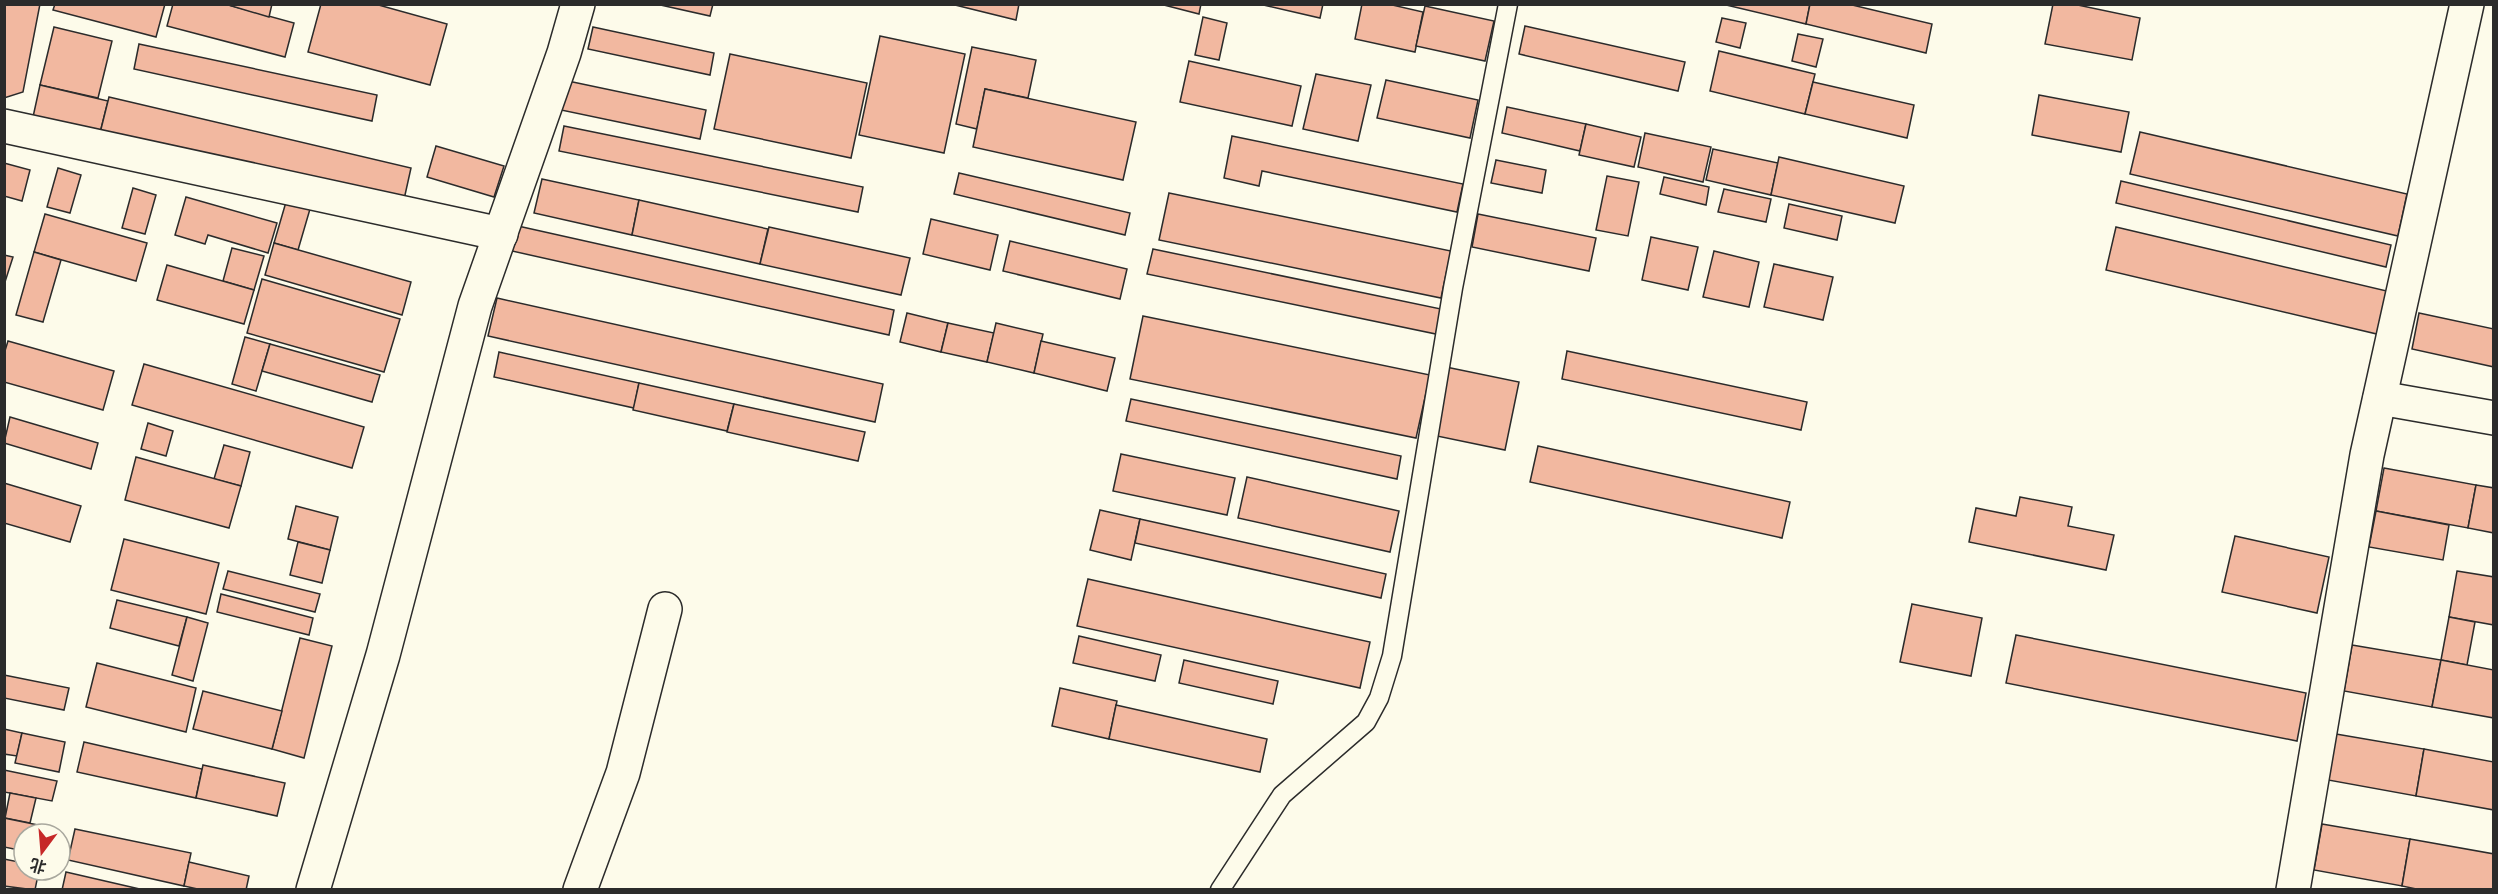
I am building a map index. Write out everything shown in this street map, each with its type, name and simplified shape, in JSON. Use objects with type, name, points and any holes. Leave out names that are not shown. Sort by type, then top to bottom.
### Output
[{"type":"street","points":[[313,890],[383,654],[475,306],[564,53],[578,4]]},
{"type":"street","points":[[2293,890],[2367,455],[2467,4]]},
{"type":"street","points":[[4,126],[501,234]]},
{"type":"street","points":[[2380,398],[2493,418]]},
{"type":"street","points":[[580,890],[623,773],[665,609]]},
{"type":"lane","points":[[1220,890],[1281,795],[1366,722],[1379,698],[1392,656],[1453,288],[1508,4]]},
{"type":"building","points":[[4,4],[40,4],[23,92],[4,98]]},
{"type":"building","points":[[55,4],[165,4],[156,37],[53,10]]},
{"type":"building","points":[[173,4],[225,4],[294,23],[285,57],[167,26]]},
{"type":"building","points":[[225,4],[272,4],[269,17]]},
{"type":"building","points":[[321,4],[375,4],[447,24],[430,85],[308,52]]},
{"type":"building","points":[[656,4],[713,4],[710,16]]},
{"type":"building","points":[[951,4],[1019,4],[1016,20]]},
{"type":"building","points":[[1160,4],[1201,4],[1199,14]]},
{"type":"building","points":[[1259,4],[1323,4],[1320,18]]},
{"type":"building","points":[[1362,4],[1388,4],[1423,12],[1415,52],[1355,39]]},
{"type":"building","points":[[1722,4],[1810,4],[1806,24]]},
{"type":"building","points":[[1810,4],[1848,4],[1932,24],[1926,53],[1806,24]]},
{"type":"building","points":[[2053,4],[2073,4],[2140,18],[2132,60],[2045,44]]},
{"type":"building","points":[[1425,6],[1494,21],[1485,61],[1416,46]]},
{"type":"building","points":[[1203,17],[1227,23],[1219,60],[1195,55]]},
{"type":"building","points":[[1722,18],[1746,23],[1740,48],[1716,42]]},
{"type":"building","points":[[1525,26],[1685,62],[1678,91],[1519,54]]},
{"type":"building","points":[[54,27],[112,41],[98,98],[40,85]]},
{"type":"building","points":[[593,27],[714,53],[710,75],[588,49]]},
{"type":"building","points":[[1798,34],[1823,39],[1816,67],[1792,61]]},
{"type":"building","points":[[880,36],[965,54],[944,153],[859,135]]},
{"type":"building","points":[[139,44],[377,95],[372,121],[134,69]]},
{"type":"building","points":[[972,47],[1036,60],[1028,98],[985,89],[977,129],[956,124]]},
{"type":"building","points":[[1719,51],[1815,74],[1805,114],[1710,91]]},
{"type":"building","points":[[730,54],[867,83],[851,158],[714,129]]},
{"type":"building","points":[[1189,61],[1301,86],[1292,126],[1180,102]]},
{"type":"building","points":[[1316,74],[1371,85],[1358,141],[1303,129]]},
{"type":"building","points":[[1386,80],[1478,100],[1470,138],[1377,118]]},
{"type":"building","points":[[568,81],[706,110],[700,139],[561,110]]},
{"type":"building","points":[[1813,82],[1914,105],[1907,138],[1805,114]]},
{"type":"building","points":[[40,85],[108,101],[100,133],[33,117]]},
{"type":"building","points":[[985,89],[1136,122],[1123,180],[973,147]]},
{"type":"building","points":[[2039,95],[2129,112],[2121,152],[2032,135]]},
{"type":"building","points":[[109,97],[411,168],[403,204],[100,133]]},
{"type":"building","points":[[1507,107],[1586,124],[1580,151],[1502,133]]},
{"type":"building","points":[[1586,124],[1641,137],[1634,167],[1579,155]]},
{"type":"building","points":[[564,126],[863,187],[858,212],[559,151]]},
{"type":"building","points":[[2140,132],[2407,194],[2398,236],[2130,174]]},
{"type":"building","points":[[1645,133],[1711,147],[1703,182],[1638,167]]},
{"type":"building","points":[[1232,136],[1463,184],[1457,212],[1262,171],[1259,186],[1224,178]]},
{"type":"building","points":[[436,146],[504,166],[494,197],[427,177]]},
{"type":"building","points":[[1713,149],[1778,163],[1771,195],[1706,180]]},
{"type":"building","points":[[1779,157],[1904,186],[1895,223],[1771,195]]},
{"type":"building","points":[[1496,160],[1546,170],[1542,193],[1491,183]]},
{"type":"building","points":[[4,163],[30,170],[22,201],[4,196]]},
{"type":"building","points":[[58,168],[81,175],[70,213],[47,207]]},
{"type":"building","points":[[959,173],[1130,213],[1125,235],[954,194]]},
{"type":"building","points":[[1607,176],[1639,182],[1628,236],[1596,230]]},
{"type":"building","points":[[1664,177],[1709,187],[1706,205],[1660,194]]},
{"type":"building","points":[[542,179],[639,200],[632,235],[534,213]]},
{"type":"building","points":[[2121,181],[2391,245],[2386,267],[2116,203]]},
{"type":"building","points":[[133,188],[156,195],[145,234],[122,228]]},
{"type":"building","points":[[1724,189],[1771,199],[1766,222],[1718,212]]},
{"type":"building","points":[[1169,193],[1451,251],[1441,298],[1159,240]]},
{"type":"building","points":[[186,197],[277,223],[268,253],[208,235],[205,244],[175,235]]},
{"type":"building","points":[[639,200],[768,229],[760,264],[632,235]]},
{"type":"building","points":[[286,202],[310,209],[298,250],[274,243]]},
{"type":"building","points":[[1789,204],[1842,216],[1837,240],[1784,228]]},
{"type":"building","points":[[45,214],[147,243],[136,281],[34,252]]},
{"type":"building","points":[[1478,214],[1596,238],[1589,271],[1472,247]]},
{"type":"building","points":[[931,219],[998,235],[990,270],[923,254]]},
{"type":"building","points":[[518,226],[894,310],[889,335],[512,251]]},
{"type":"building","points":[[769,227],[910,258],[901,295],[760,264]]},
{"type":"building","points":[[2116,227],[2391,292],[2381,335],[2106,270]]},
{"type":"building","points":[[1651,237],[1698,247],[1688,290],[1642,280]]},
{"type":"building","points":[[1010,241],[1127,269],[1120,299],[1003,271]]},
{"type":"building","points":[[274,243],[411,282],[402,315],[265,275]]},
{"type":"building","points":[[232,248],[264,256],[254,290],[223,281]]},
{"type":"building","points":[[1153,249],[1441,309],[1436,334],[1147,274]]},
{"type":"building","points":[[1714,251],[1759,262],[1749,307],[1703,297]]},
{"type":"building","points":[[34,252],[61,260],[43,322],[16,315]]},
{"type":"building","points":[[4,255],[13,257],[4,285]]},
{"type":"building","points":[[1774,264],[1833,277],[1823,320],[1764,307]]},
{"type":"building","points":[[167,265],[254,290],[244,324],[157,300]]},
{"type":"building","points":[[262,279],[400,319],[384,372],[247,333]]},
{"type":"building","points":[[497,298],[883,384],[875,422],[488,336]]},
{"type":"building","points":[[907,313],[948,323],[941,352],[900,342]]},
{"type":"building","points":[[2419,313],[2494,329],[2494,367],[2412,349]]},
{"type":"building","points":[[1143,316],[1430,375],[1416,438],[1130,379]]},
{"type":"building","points":[[948,323],[994,333],[987,362],[941,352]]},
{"type":"building","points":[[996,323],[1043,334],[1034,373],[987,362]]},
{"type":"building","points":[[245,337],[270,344],[256,391],[232,384]]},
{"type":"building","points":[[8,341],[114,371],[103,410],[4,382],[4,354]]},
{"type":"building","points":[[1041,341],[1115,358],[1107,391],[1034,373]]},
{"type":"building","points":[[270,344],[380,375],[372,402],[262,371]]},
{"type":"building","points":[[1567,351],[1807,402],[1801,430],[1562,379]]},
{"type":"building","points":[[499,352],[639,383],[634,408],[494,377]]},
{"type":"building","points":[[144,364],[364,427],[352,468],[132,405]]},
{"type":"building","points":[[1446,367],[1519,382],[1505,450],[1432,435]]},
{"type":"building","points":[[639,383],[734,404],[727,431],[633,410]]},
{"type":"building","points":[[1131,399],[1401,456],[1397,479],[1126,421]]},
{"type":"building","points":[[734,404],[865,432],[858,461],[727,432]]},
{"type":"building","points":[[10,417],[98,443],[91,469],[4,443]]},
{"type":"building","points":[[148,423],[173,431],[166,456],[141,449]]},
{"type":"building","points":[[224,445],[250,452],[241,486],[214,479]]},
{"type":"building","points":[[1538,446],[1790,502],[1782,538],[1530,482]]},
{"type":"building","points":[[1121,454],[1235,478],[1227,515],[1113,491]]},
{"type":"building","points":[[136,457],[241,486],[229,528],[125,500]]},
{"type":"building","points":[[2384,468],[2476,485],[2468,528],[2376,511]]},
{"type":"building","points":[[1247,477],[1399,511],[1390,552],[1238,518]]},
{"type":"building","points":[[4,483],[81,506],[70,542],[4,523]]},
{"type":"building","points":[[2476,485],[2494,488],[2494,533],[2468,528]]},
{"type":"building","points":[[2020,497],[2072,507],[2068,526],[2114,535],[2106,570],[1969,542],[1976,508],[2016,516]]},
{"type":"building","points":[[296,506],[338,517],[330,550],[288,539]]},
{"type":"building","points":[[1100,510],[1140,519],[1131,560],[1090,550]]},
{"type":"building","points":[[2376,511],[2449,525],[2443,560],[2369,547]]},
{"type":"building","points":[[1140,519],[1386,574],[1381,598],[1135,543]]},
{"type":"building","points":[[2235,536],[2329,557],[2317,613],[2222,592]]},
{"type":"building","points":[[124,539],[219,563],[206,614],[111,590]]},
{"type":"building","points":[[298,542],[330,550],[322,583],[290,575]]},
{"type":"building","points":[[228,571],[320,594],[315,612],[223,589]]},
{"type":"building","points":[[2457,571],[2494,577],[2494,625],[2449,617]]},
{"type":"building","points":[[1088,579],[1370,642],[1360,688],[1077,626]]},
{"type":"building","points":[[221,594],[313,618],[309,635],[217,612]]},
{"type":"building","points":[[117,600],[187,617],[179,646],[110,628]]},
{"type":"building","points":[[1912,604],[1982,618],[1971,676],[1900,662]]},
{"type":"building","points":[[187,617],[208,623],[193,681],[172,675]]},
{"type":"building","points":[[2449,617],[2475,622],[2467,665],[2441,660]]},
{"type":"building","points":[[2016,635],[2306,693],[2297,741],[2006,683]]},
{"type":"building","points":[[1079,636],[1161,655],[1155,681],[1073,663]]},
{"type":"building","points":[[300,638],[332,646],[304,758],[272,749]]},
{"type":"building","points":[[2352,645],[2441,660],[2432,707],[2344,691]]},
{"type":"building","points":[[1184,660],[1278,681],[1273,704],[1179,683]]},
{"type":"building","points":[[2441,660],[2494,670],[2494,718],[2432,707]]},
{"type":"building","points":[[97,663],[196,688],[186,732],[86,707]]},
{"type":"building","points":[[4,675],[69,688],[64,710],[4,698]]},
{"type":"building","points":[[1060,688],[1117,701],[1109,739],[1052,726]]},
{"type":"building","points":[[203,691],[282,711],[272,749],[193,729]]},
{"type":"building","points":[[1116,705],[1267,739],[1260,772],[1109,739]]},
{"type":"building","points":[[4,729],[22,733],[17,756],[4,754]]},
{"type":"building","points":[[22,733],[65,742],[59,772],[15,763]]},
{"type":"building","points":[[2336,734],[2424,749],[2416,796],[2328,780]]},
{"type":"building","points":[[84,742],[202,769],[196,798],[77,772]]},
{"type":"building","points":[[2424,749],[2494,762],[2494,810],[2416,796]]},
{"type":"building","points":[[203,765],[285,783],[277,816],[196,798]]},
{"type":"building","points":[[4,770],[57,781],[52,801],[4,792]]},
{"type":"building","points":[[10,793],[36,798],[30,822],[5,818]]},
{"type":"building","points":[[4,818],[24,822],[12,822],[12,849],[4,847]]},
{"type":"building","points":[[2322,824],[2410,839],[2402,886],[2314,870]]},
{"type":"building","points":[[75,829],[191,853],[184,886],[72,861]]},
{"type":"building","points":[[2410,839],[2494,854],[2494,890],[2421,890],[2402,886]]},
{"type":"building","points":[[4,859],[12,861],[12,882],[37,882],[35,890],[4,886]]},
{"type":"building","points":[[189,862],[249,876],[246,890],[202,890],[184,886]]},
{"type":"building","points":[[72,873],[144,890],[62,890],[64,882],[72,882]]}]
